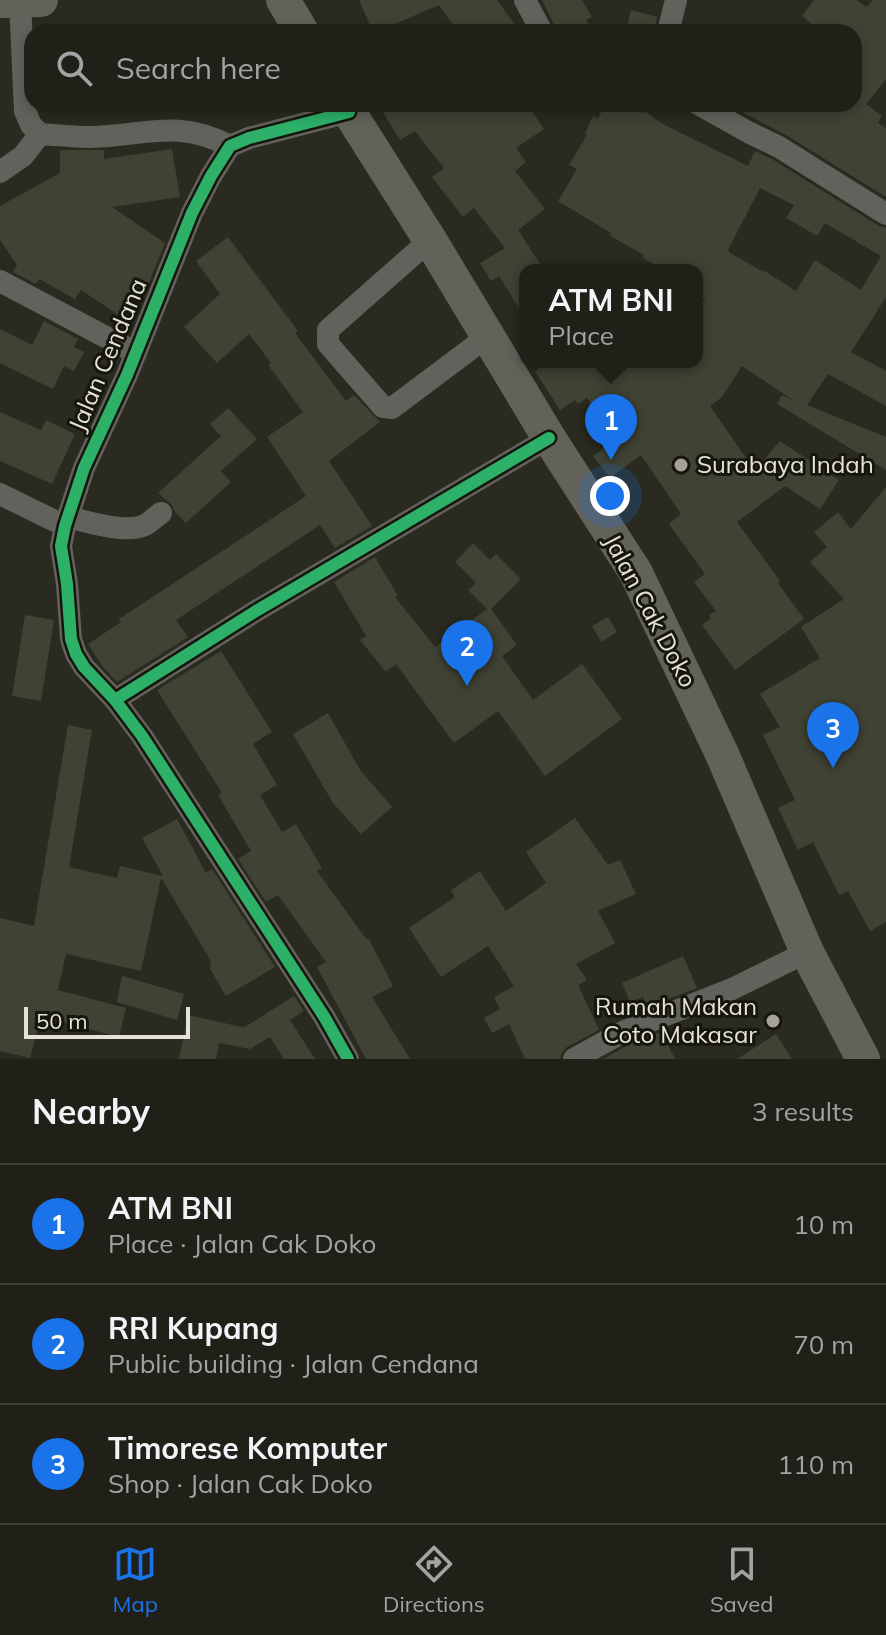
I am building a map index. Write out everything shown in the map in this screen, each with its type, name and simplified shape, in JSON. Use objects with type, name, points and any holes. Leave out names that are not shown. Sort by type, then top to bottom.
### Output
[{"type":"main road","points":[[283,0],[297,24]]},
{"type":"main road","name":"Jalan Cak Doko","points":[[349,112],[636,573],[722,754],[807,952],[863,1059]]},
{"type":"street","points":[[525,0],[538,24]]},
{"type":"street","points":[[670,24],[676,0]]},
{"type":"street","points":[[21,1],[24,84]]},
{"type":"street","points":[[25,112],[31,125],[40,134],[90,137],[158,130],[192,131],[230,146],[333,112]]},
{"type":"street","points":[[712,112],[779,147],[886,214]]},
{"type":"street","points":[[0,172],[23,156],[40,134]]},
{"type":"street","name":"Jalan Cendana","points":[[230,146],[192,213],[136,353],[84,468],[66,521],[61,546],[71,639],[84,667],[115,700],[159,762],[325,1018],[348,1059]]},
{"type":"street","points":[[430,240],[328,330],[328,344],[383,407],[392,408],[488,336]]},
{"type":"street","points":[[0,281],[136,353]]},
{"type":"street","points":[[115,700],[256,611],[549,438]]},
{"type":"street","points":[[0,494],[66,521],[99,525],[145,525],[161,513]]},
{"type":"street","points":[[574,1059],[625,1031],[732,989],[807,952]]},
{"type":"building","points":[[359,0],[497,0],[514,24],[452,24],[439,5],[395,24],[370,24]]},
{"type":"building","points":[[542,0],[582,0],[592,17],[586,20],[589,24],[554,24]]},
{"type":"building","points":[[814,0],[857,0],[866,7],[873,0],[886,0],[886,79],[866,104],[882,116],[878,123],[886,128],[886,197],[786,135],[742,112],[862,112],[862,24],[812,24],[802,16]]},
{"type":"building","points":[[631,10],[657,17],[656,24],[628,24]]},
{"type":"building","points":[[383,112],[532,112],[544,129],[516,148],[526,162],[515,171],[545,209],[518,230],[540,264],[519,264],[519,308],[499,276],[491,281],[480,263],[505,248],[474,208],[463,217],[432,177],[444,168],[415,131],[400,140]]},
{"type":"building","points":[[601,112],[645,112],[661,123],[748,166],[755,151],[886,228],[886,297],[851,352],[886,371],[886,406],[828,374],[807,405],[886,437],[886,470],[777,404],[782,395],[793,400],[742,366],[722,397],[710,406],[755,471],[780,441],[839,480],[820,509],[785,486],[737,522],[804,619],[735,670],[702,625],[716,611],[694,582],[705,574],[669,524],[681,514],[641,455],[610,478],[593,456],[616,439],[587,398],[578,404],[575,400],[560,410],[535,371],[539,368],[703,368],[703,264],[654,264],[643,258],[644,255],[610,236],[611,233],[558,201],[577,169],[569,165],[587,135],[593,116],[598,119]],"holes":[[[760,188],[794,205],[786,218],[817,236],[825,223],[881,256],[861,290],[815,260],[796,291],[728,250]]]},
{"type":"building","points":[[172,149],[180,197],[112,207],[165,243],[148,285],[142,281],[120,316],[81,290],[75,299],[39,279],[36,284],[13,272],[17,265],[0,240],[0,206],[60,173],[60,150],[104,150],[104,159]]},
{"type":"building","points":[[228,237],[346,401],[354,395],[380,422],[329,461],[372,526],[335,548],[320,525],[176,620],[188,637],[117,682],[88,644],[121,622],[119,619],[306,496],[267,437],[303,412],[268,365],[271,363],[249,334],[217,363],[184,327],[220,294],[196,261]]},
{"type":"building","points":[[44,321],[78,339],[74,347],[84,352],[74,371],[64,366],[53,389],[0,363],[0,329],[32,345]]},
{"type":"building","points":[[228,408],[257,439],[221,471],[231,482],[186,523],[158,493],[221,436],[210,424]]},
{"type":"building","points":[[0,412],[41,430],[46,420],[75,434],[52,484],[0,461]]},
{"type":"building","points":[[886,487],[886,922],[870,931],[848,891],[839,895],[813,842],[798,850],[778,808],[795,800],[763,735],[780,727],[760,694],[820,658],[801,627],[844,599],[810,562],[827,547],[814,532],[838,512],[851,529]]},
{"type":"building","points":[[473,543],[490,560],[496,554],[521,579],[491,609],[517,645],[502,656],[533,700],[582,664],[622,719],[545,776],[498,711],[454,743],[396,664],[386,672],[360,640],[366,636],[334,582],[375,557],[398,596],[395,597],[435,647],[487,609],[468,590],[476,583],[455,562]]},
{"type":"building","points":[[25,615],[54,620],[41,701],[12,696]]},
{"type":"building","points":[[608,617],[617,632],[601,642],[592,626]]},
{"type":"building","points":[[221,651],[272,732],[253,744],[277,785],[260,795],[282,832],[296,824],[322,868],[317,871],[369,939],[393,986],[372,997],[410,1059],[366,1059],[317,967],[326,962],[278,895],[266,902],[238,859],[251,851],[218,795],[222,793],[157,690]]},
{"type":"building","points":[[328,713],[360,770],[392,807],[361,834],[333,803],[293,734]]},
{"type":"building","points":[[68,725],[92,730],[69,867],[117,878],[120,866],[163,876],[142,838],[177,819],[206,873],[212,869],[275,967],[226,996],[210,969],[211,961],[161,878],[141,971],[66,954],[58,990],[126,1008],[119,1037],[51,1019],[49,1026],[39,1023],[30,1058],[0,1051],[0,918],[34,926]]},
{"type":"building","points":[[575,818],[608,865],[620,860],[636,894],[598,911],[615,943],[576,964],[587,980],[578,985],[599,1030],[567,1047],[560,1059],[525,1059],[509,1024],[492,1033],[484,1018],[500,1009],[494,997],[514,986],[488,946],[441,977],[409,928],[455,897],[451,890],[480,871],[506,911],[546,883],[526,852]]},
{"type":"building","points":[[683,956],[697,988],[647,1007],[643,997],[630,1002],[622,983]]},
{"type":"building","points":[[122,976],[184,994],[177,1020],[117,1002]]},
{"type":"building","points":[[294,996],[304,1011],[290,1020],[315,1059],[284,1059],[270,1037],[250,1049],[219,1043],[216,1059],[179,1059],[188,1015],[246,1028]]},
{"type":"building","points":[[661,1032],[675,1059],[603,1059],[630,1044]]},
{"type":"building","points":[[776,1034],[792,1059],[737,1059]]},
{"type":"cycle path","points":[[115,700],[84,667],[71,639],[61,546],[84,468],[127,375],[192,213],[230,146],[249,138],[349,112]]},
{"type":"cycle path","points":[[348,1059],[325,1018],[142,736],[115,700],[256,611],[549,438]]},
{"type":"place","name":"ATM BNI","points":[[611,460]]},
{"type":"place","name":"Surabaya Indah","points":[[681,465]]},
{"type":"place","name":"RRI Kupang","points":[[467,686]]},
{"type":"place","name":"Timorese Komputer","points":[[833,768]]},
{"type":"place","name":"Rumah Makan Coto Makasar","points":[[773,1021]]}]
